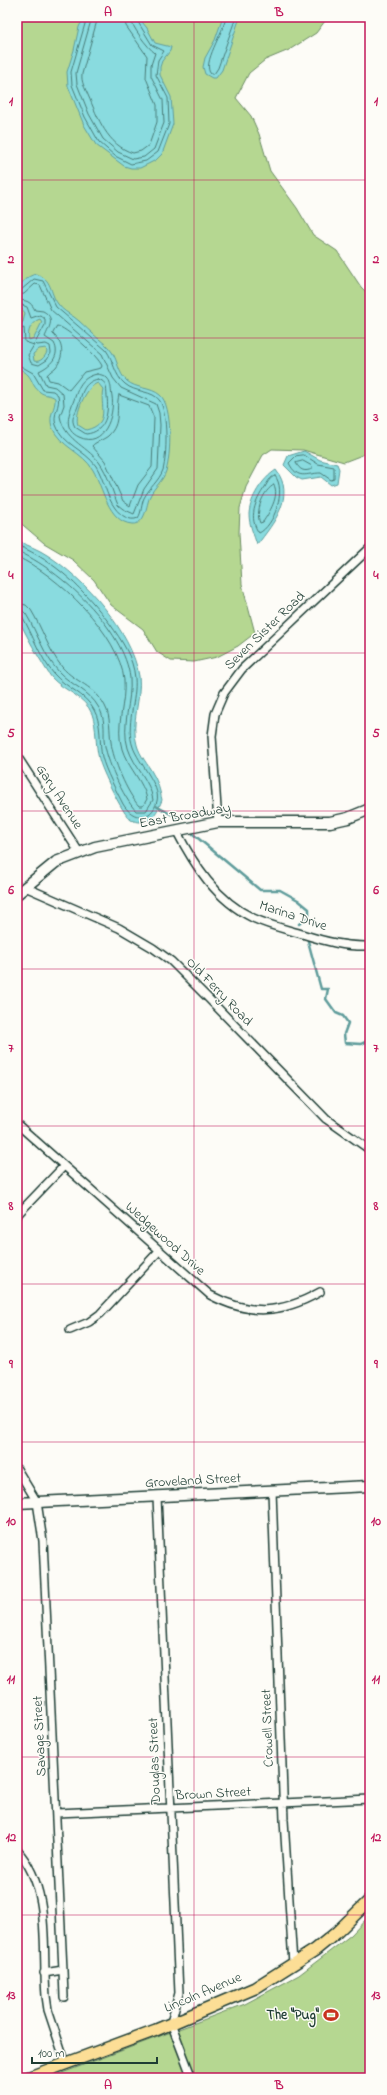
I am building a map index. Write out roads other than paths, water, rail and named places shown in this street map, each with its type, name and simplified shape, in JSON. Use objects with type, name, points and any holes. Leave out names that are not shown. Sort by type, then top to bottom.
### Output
[{"type":"main road","name":"Lincoln Avenue","points":[[27,2078],[171,2023],[255,1988],[293,1964],[336,1933],[370,1900]]},
{"type":"street","name":"Seven Sister Road","points":[[218,822],[212,736],[215,714],[224,693],[237,674],[370,548]]},
{"type":"street","name":"Gary Avenue","points":[[17,756],[79,852]]},
{"type":"street","name":"East Broadway","points":[[17,894],[48,867],[79,852],[218,822],[325,822],[348,818],[370,809]]},
{"type":"street","name":"Marina Drive","points":[[176,830],[188,853],[208,881],[224,899],[239,910],[263,922],[323,940],[344,945],[370,946]]},
{"type":"street","name":"Old Ferry Road","points":[[25,887],[119,928],[159,952],[209,999],[326,1119],[370,1150]]},
{"type":"street","name":"Wedgewood Drive","points":[[17,1124],[204,1291],[223,1302],[252,1310],[272,1310],[297,1303],[320,1292]]},
{"type":"street","points":[[17,1215],[64,1166]]},
{"type":"street","points":[[70,1330],[89,1322],[100,1314],[159,1251]]},
{"type":"street","points":[[17,1469],[37,1502]]},
{"type":"street","name":"Groveland Street","points":[[17,1503],[370,1486]]},
{"type":"street","name":"Crowell Street","points":[[272,1491],[283,1804],[293,1964]]},
{"type":"street","name":"Douglas Street","points":[[157,1497],[179,1993],[171,2023]]},
{"type":"street","name":"Savage Street","points":[[37,1502],[43,1540],[46,1574],[64,1997]]},
{"type":"street","name":"Brown Street","points":[[56,1814],[370,1799]]},
{"type":"street","points":[[17,1850],[29,1866],[40,1894],[44,1973],[48,2010],[66,2064]]},
{"type":"street","points":[[44,1973],[63,1970]]},
{"type":"street","points":[[171,2023],[192,2078]]},
{"type":"water","points":[[84,17],[138,17],[147,28],[155,43],[171,47],[170,51],[162,61],[160,75],[171,97],[173,124],[162,154],[156,160],[140,168],[124,166],[96,145],[84,125],[68,86],[67,72],[79,27]]},
{"type":"water","points":[[223,17],[240,17],[222,70],[216,78],[212,78],[205,74],[203,67],[205,58],[215,40]]},
{"type":"water","points":[[36,274],[45,279],[60,306],[110,349],[124,378],[127,381],[131,384],[156,392],[164,401],[167,409],[170,432],[168,464],[165,475],[150,496],[143,518],[137,523],[132,524],[124,522],[112,511],[107,503],[97,477],[89,464],[84,458],[60,440],[52,427],[51,415],[55,398],[40,392],[34,386],[27,374],[17,368],[17,326],[23,322],[25,313],[22,309],[17,311],[17,299],[19,288],[30,276]],"holes":[[[40,319],[42,322],[34,338],[29,340],[30,327],[34,322]],[[46,348],[47,352],[42,359],[34,361],[33,354],[39,349]],[[98,383],[103,389],[102,419],[94,427],[86,430],[78,425],[77,420],[79,408],[85,395],[94,385]]]},
{"type":"water","points":[[304,451],[320,460],[337,464],[339,469],[337,483],[331,485],[321,477],[302,480],[296,477],[284,465],[288,456]]},
{"type":"water","points":[[276,470],[282,480],[284,490],[283,499],[276,518],[257,545],[250,522],[250,508],[254,495],[258,489],[266,478]]},
{"type":"water","points":[[17,541],[44,553],[76,577],[91,592],[117,624],[135,659],[139,676],[139,693],[135,719],[135,736],[140,753],[156,780],[162,800],[157,811],[152,818],[148,820],[140,822],[131,820],[123,810],[101,764],[98,753],[94,719],[89,708],[79,698],[62,687],[52,678],[22,626],[17,614],[16,606]]},
{"type":"waterway","points":[[156,806],[178,818]]},
{"type":"waterway","points":[[193,834],[260,890],[280,890],[298,900],[309,909],[309,916],[299,924]]},
{"type":"waterway","points":[[308,941],[321,989],[328,989],[326,999],[336,1013],[343,1016],[348,1023],[344,1034],[345,1043],[361,1044],[370,1040]]},
{"type":"place","name":"The \"Pug\"","points":[[331,2015]]}]
